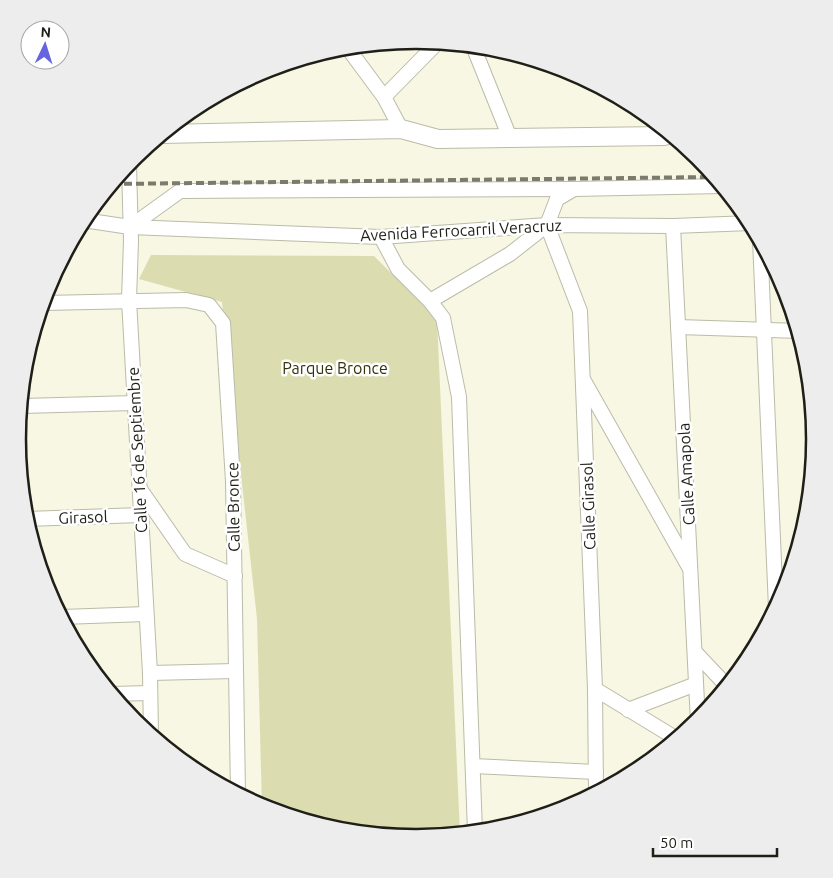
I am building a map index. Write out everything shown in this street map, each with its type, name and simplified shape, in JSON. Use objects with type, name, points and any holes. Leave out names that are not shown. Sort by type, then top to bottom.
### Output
[{"type":"street","points":[[384,97],[431,50]]},
{"type":"street","points":[[476,53],[510,138]]},
{"type":"street","points":[[353,54],[384,97],[402,128]]},
{"type":"street","points":[[173,134],[402,128],[438,139],[662,136]]},
{"type":"street","name":"Calle 16 de Septiembre","points":[[129,175],[129,300],[150,673],[150,724]]},
{"type":"street","points":[[130,227],[180,192],[714,186]]},
{"type":"street","points":[[430,301],[510,254],[548,225],[557,199],[574,189]]},
{"type":"street","name":"Avenida Ferrocarril Veracruz","points":[[92,221],[130,227],[381,237],[548,225],[673,226],[742,223]]},
{"type":"street","name":"Calle Girasol","points":[[548,225],[580,311],[595,689],[596,785]]},
{"type":"street","name":"Calle Amapola","points":[[673,226],[697,709]]},
{"type":"street","points":[[381,237],[398,270],[430,301],[443,318],[459,397],[475,825]]},
{"type":"street","points":[[761,255],[775,592]]},
{"type":"street","name":"Calle Bronce","points":[[51,303],[186,300],[209,305],[223,323],[233,481],[238,786]]},
{"type":"street","points":[[678,327],[791,331]]},
{"type":"street","points":[[583,378],[690,571]]},
{"type":"street","points":[[28,406],[135,403]]},
{"type":"street","points":[[140,489],[185,554],[235,576]]},
{"type":"street","name":"Girasol","points":[[35,519],[141,515]]},
{"type":"street","points":[[69,618],[146,614]]},
{"type":"street","points":[[695,652],[723,681]]},
{"type":"street","points":[[150,673],[236,671]]},
{"type":"street","points":[[628,710],[696,684]]},
{"type":"street","points":[[595,689],[670,735]]},
{"type":"street","points":[[121,694],[149,693]]},
{"type":"street","points":[[473,766],[596,772]]},
{"type":"green space","name":"Parque Bronce","points":[[151,255],[374,256],[437,319],[460,827],[416,829],[366,826],[315,816],[262,797],[257,619],[222,302],[139,279]]},
{"type":"railway","points":[[121,184],[705,177]]}]
